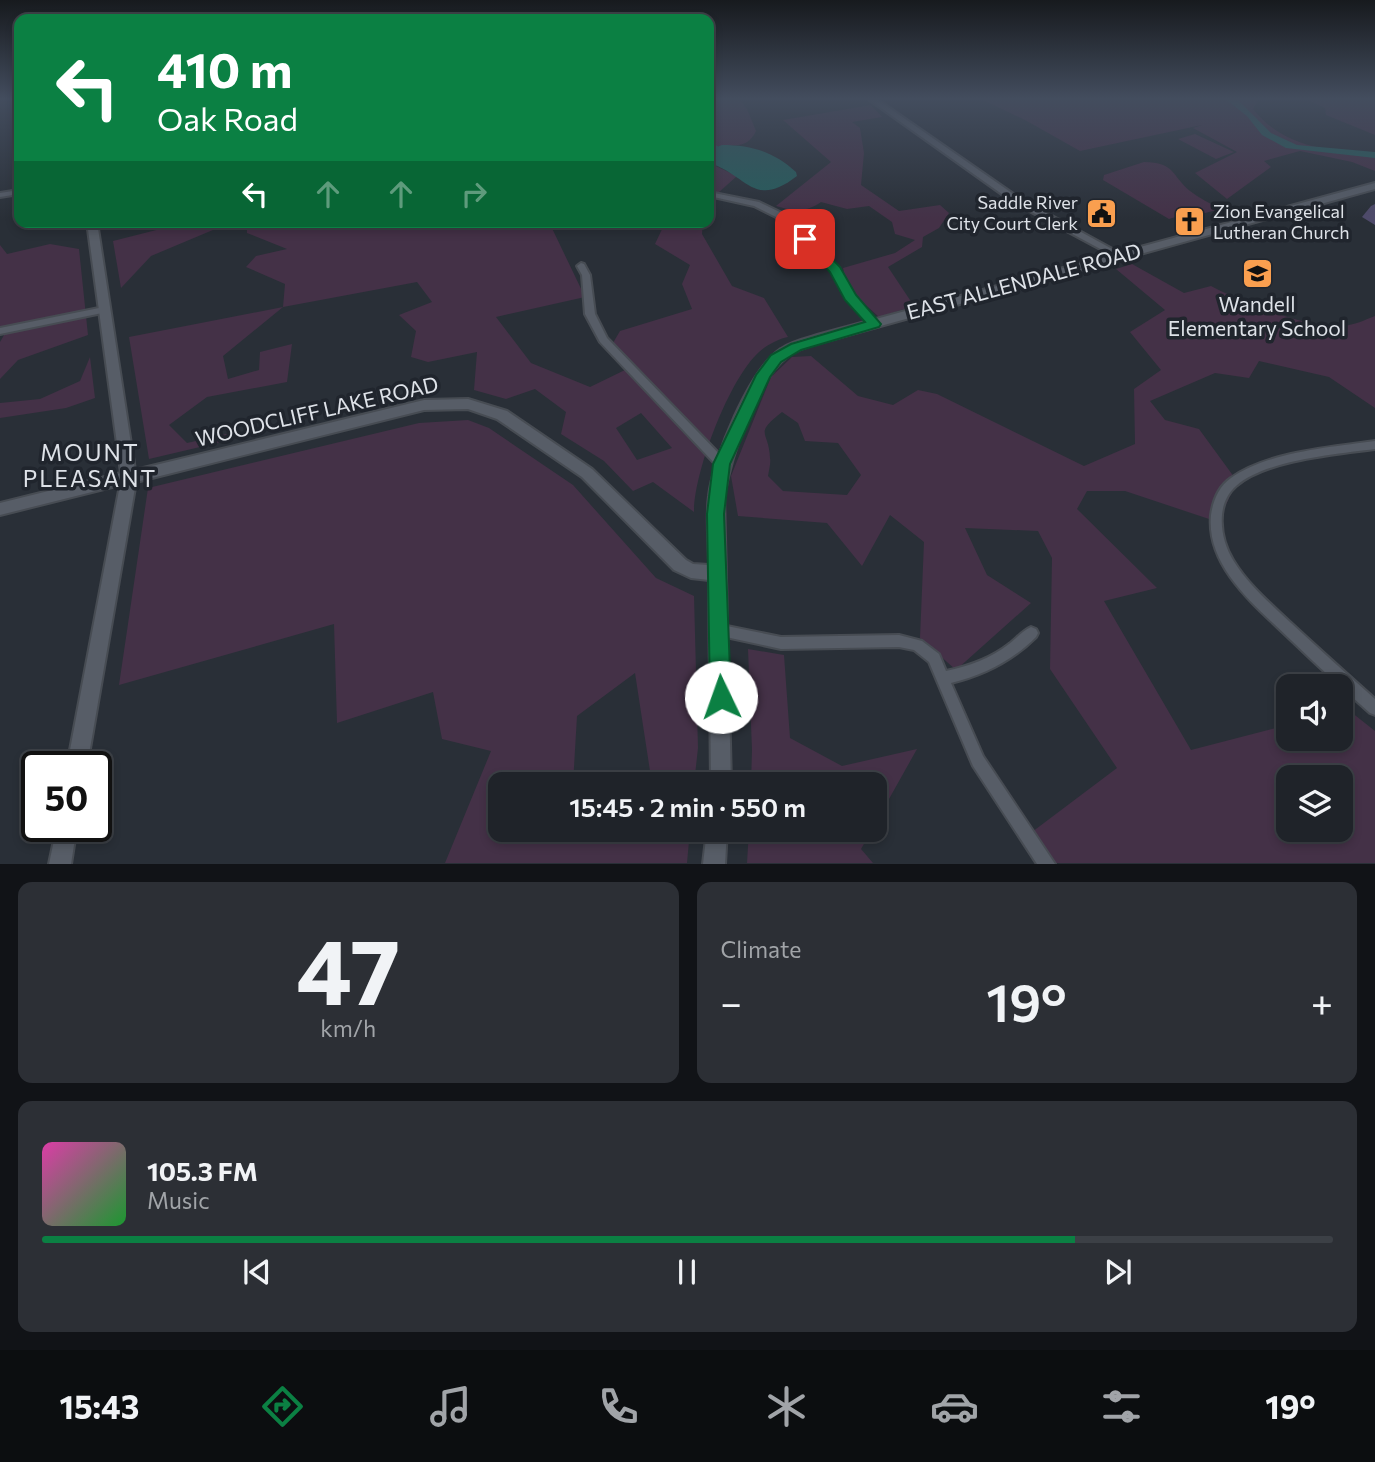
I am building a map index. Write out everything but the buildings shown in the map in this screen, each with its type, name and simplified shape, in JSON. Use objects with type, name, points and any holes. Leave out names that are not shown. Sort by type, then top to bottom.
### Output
[{"type":"main road","name":"EAST ALLENDALE ROAD","points":[[721,772],[716,496],[722,464],[763,375],[776,359],[796,347],[874,324],[1375,186]]},
{"type":"main road","points":[[80,751],[129,477],[93,228]]},
{"type":"main road","name":"WOODCLIFF LAKE ROAD","points":[[0,509],[424,405],[468,404],[502,415],[572,461],[680,565],[691,571],[716,573]]},
{"type":"main road","points":[[60,863],[64,842]]},
{"type":"main road","points":[[714,863],[716,842]]},
{"type":"street","points":[[927,138],[1016,200],[1121,256]]},
{"type":"street","points":[[714,195],[764,206],[786,219],[836,270],[850,297],[874,324]]},
{"type":"street","points":[[582,266],[586,275],[590,314],[603,340],[722,464]]},
{"type":"street","points":[[0,331],[104,310]]},
{"type":"street","points":[[1375,445],[1319,453],[1281,463],[1235,480],[1219,502],[1217,531],[1225,555],[1244,586],[1312,653],[1375,708]]},
{"type":"street","points":[[717,630],[781,643],[908,642],[917,645],[934,659],[978,761],[1047,863]]},
{"type":"street","points":[[943,678],[965,674],[1000,659],[1031,633]]},
{"type":"shaded area","points":[[714,138],[752,138],[741,144],[714,148]]},
{"type":"shaded area","points":[[804,138],[862,138],[864,153],[861,185],[899,211],[940,205],[949,213],[939,228],[923,237],[922,247],[888,267],[914,306],[879,317],[848,289],[843,268],[895,253],[915,240],[895,234],[892,222],[869,206],[847,209],[821,202],[799,210],[776,206],[831,162]]},
{"type":"shaded area","points":[[1058,138],[1139,138],[1080,151]]},
{"type":"shaded area","points":[[1204,138],[1234,152],[1216,159],[1178,139]]},
{"type":"shaded area","points":[[1212,138],[1291,138],[1308,145],[1340,151],[1375,152],[1375,171],[1352,162],[1300,151],[1264,161],[1271,167],[1227,199],[1195,173],[1237,152]]},
{"type":"shaded area","points":[[1268,138],[1283,138],[1297,145],[1375,152],[1375,158],[1286,148]]},
{"type":"shaded area","points":[[722,145],[743,146],[762,151],[788,165],[797,176],[782,186],[760,190],[714,165],[714,148]]},
{"type":"shaded area","points":[[1144,162],[1172,170],[1190,191],[1220,209],[1198,215],[1192,212],[1169,219],[1103,180],[1104,175]]},
{"type":"shaded area","points":[[714,165],[737,176],[714,197]]},
{"type":"shaded area","points":[[164,228],[218,228],[151,256],[121,288],[113,241]]},
{"type":"shaded area","points":[[247,228],[552,228],[585,297],[496,317],[531,363],[590,387],[627,369],[610,348],[620,331],[692,309],[682,284],[690,265],[655,244],[663,228],[702,228],[702,234],[732,286],[764,298],[788,337],[759,352],[736,383],[707,451],[694,512],[653,482],[633,491],[604,461],[561,434],[566,412],[535,389],[506,399],[474,390],[477,352],[428,362],[411,357],[416,331],[399,315],[432,302],[417,282],[283,307],[285,284],[246,267],[256,256],[287,249],[247,233]],"holes":[[[641,413],[672,448],[637,460],[616,428]]]},
{"type":"shaded area","points":[[50,244],[79,249],[88,335],[18,360],[0,379],[0,342],[7,330],[0,331],[0,245],[7,254]]},
{"type":"shaded area","points":[[1132,264],[1184,293],[1211,286],[1257,307],[1314,324],[1343,326],[1375,316],[1375,408],[1329,377],[1259,361],[1249,378],[1215,373],[1150,401],[1165,420],[1199,429],[1237,481],[1218,522],[1125,491],[1087,491],[1077,509],[1157,588],[1104,601],[1191,750],[1276,728],[1276,751],[1353,751],[1353,714],[1375,731],[1375,863],[1043,863],[1028,835],[1117,768],[1050,669],[1052,558],[1038,531],[965,528],[987,575],[1031,603],[956,670],[920,638],[924,542],[890,515],[862,566],[827,523],[738,516],[731,476],[771,377],[792,357],[811,356],[858,396],[893,405],[918,390],[937,394],[1084,466],[1135,444],[1134,389],[1161,370],[1130,332],[1165,310],[1116,269]],"holes":[[[782,412],[798,423],[805,441],[838,443],[861,475],[847,495],[783,491],[768,476],[770,460],[765,429]]]},
{"type":"shaded area","points":[[283,307],[223,356],[228,379],[259,370],[260,352],[292,344],[287,382],[207,397],[169,425],[187,443],[235,432],[234,439],[149,459],[129,337]]},
{"type":"shaded area","points":[[90,357],[95,398],[66,408],[0,418],[0,403],[40,399],[80,381]]},
{"type":"shaded area","points":[[468,420],[489,428],[573,485],[656,578],[694,596],[698,748],[695,772],[650,772],[635,673],[577,716],[574,772],[488,772],[488,842],[689,842],[687,863],[445,863],[491,751],[442,739],[433,692],[337,723],[334,624],[119,685],[148,488],[419,423]]},
{"type":"shaded area","points":[[748,649],[784,655],[790,738],[842,766],[917,749],[887,803],[887,772],[751,772]]},
{"type":"shaded area","points":[[748,842],[865,842],[861,849],[873,863],[747,863]]},
{"type":"place","name":"Saddle River City Court Clerk","points":[[1101,213]]},
{"type":"place","name":"Zion Evangelical Lutheran Church","points":[[1190,222]]},
{"type":"place","name":"Wandell Elementary School","points":[[1257,273]]},
{"type":"district","name":"MOUNT PLEASANT","points":[[90,466]]},
{"type":"route","points":[[721,697],[715,514],[722,464],[763,375],[776,359],[796,347],[874,324],[850,297],[836,270],[805,239]]}]
